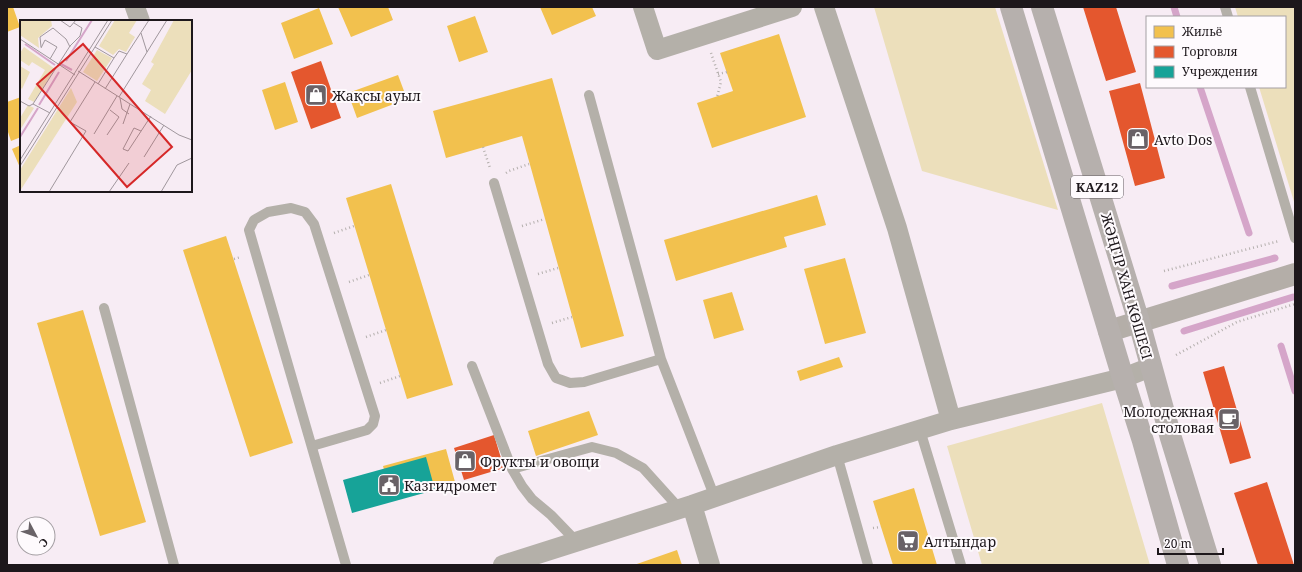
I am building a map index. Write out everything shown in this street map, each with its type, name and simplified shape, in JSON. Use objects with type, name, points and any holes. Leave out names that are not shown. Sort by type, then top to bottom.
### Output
[{"type":"main road","name":"KAZ12","points":[[1012,7],[1143,441],[1178,565]]},
{"type":"main road","name":"ЖӘҢГІР ХАН КӨШЕСІ","points":[[1042,7],[1210,565]]},
{"type":"street","points":[[136,7],[140,20]]},
{"type":"street","points":[[644,7],[657,50],[792,7]]},
{"type":"street","points":[[824,7],[896,228],[952,420]]},
{"type":"street","points":[[1109,331],[1295,274]]},
{"type":"street","points":[[503,565],[715,498],[837,455],[952,420],[1123,378],[1151,367]]},
{"type":"street","points":[[686,507],[710,565]]},
{"type":"lane","points":[[1250,88],[1295,237]]},
{"type":"lane","points":[[589,95],[661,359],[715,498]]},
{"type":"lane","points":[[494,183],[548,364],[556,378],[570,383],[584,382],[661,359]]},
{"type":"lane","points":[[312,446],[367,430],[373,424],[375,416],[314,224],[304,212],[291,208],[268,212],[254,220],[249,230],[346,565]]},
{"type":"lane","points":[[104,308],[174,565]]},
{"type":"lane","points":[[472,366],[512,468],[522,486],[532,499],[551,515],[577,542]]},
{"type":"lane","points":[[920,430],[961,565]]},
{"type":"lane","points":[[512,468],[592,447],[616,453],[643,468],[686,507]]},
{"type":"lane","points":[[837,455],[868,565]]},
{"type":"path","points":[[705,35],[721,82],[717,97]]},
{"type":"path","points":[[718,74],[727,72]]},
{"type":"path","points":[[483,147],[494,183],[509,171],[529,164]]},
{"type":"path","points":[[509,231],[545,219]]},
{"type":"path","points":[[318,238],[354,226]]},
{"type":"path","points":[[1164,271],[1295,237]]},
{"type":"path","points":[[523,279],[558,268]]},
{"type":"path","points":[[334,287],[369,276]]},
{"type":"path","points":[[1176,355],[1237,322],[1295,304]]},
{"type":"path","points":[[537,328],[572,317]]},
{"type":"path","points":[[351,341],[386,330]]},
{"type":"shaded area","points":[[874,7],[995,7],[1058,210],[922,171]]},
{"type":"shaded area","points":[[1235,7],[1295,7],[1295,205],[1259,88],[1286,88],[1286,16],[1238,16]]},
{"type":"shaded area","points":[[1102,403],[1150,565],[982,565],[947,446]]},
{"type":"building: Жильё","points":[[7,7],[13,7],[20,27],[7,32]]},
{"type":"building: Жильё","points":[[338,7],[388,7],[393,20],[351,37]]},
{"type":"building: Жильё","points":[[540,7],[592,7],[596,16],[552,35]]},
{"type":"building: Жильё","points":[[319,8],[333,44],[294,59],[281,23]]},
{"type":"building: Жильё","points":[[475,16],[488,52],[459,62],[447,26]]},
{"type":"building: Жильё","points":[[779,34],[806,117],[712,148],[697,103],[733,91],[720,53]]},
{"type":"building: Жильё","points":[[398,75],[407,99],[357,118],[348,93]]},
{"type":"building: Жильё","points":[[552,78],[624,336],[581,348],[522,136],[446,158],[433,111]]},
{"type":"building: Жильё","points":[[285,82],[298,122],[275,130],[262,90]]},
{"type":"building: Жильё","points":[[20,97],[20,137],[11,141],[7,129],[7,102]]},
{"type":"building: Жильё","points":[[20,145],[20,168],[12,149]]},
{"type":"building: Жильё","points":[[391,184],[453,385],[407,399],[346,198]]},
{"type":"building: Жильё","points":[[817,195],[826,225],[784,237],[787,247],[676,281],[664,240]]},
{"type":"building: Жильё","points":[[226,236],[293,443],[250,457],[183,250]]},
{"type":"building: Жильё","points":[[845,258],[866,333],[825,344],[804,269]]},
{"type":"building: Жильё","points":[[732,292],[744,330],[714,339],[703,300]]},
{"type":"building: Жильё","points":[[83,310],[146,522],[100,536],[37,323]]},
{"type":"building: Жильё","points":[[839,357],[843,367],[800,381],[797,371]]},
{"type":"building: Жильё","points":[[589,411],[598,435],[536,456],[528,431]]},
{"type":"building: Жильё","points":[[446,449],[455,482],[392,499],[383,466]]},
{"type":"building: Жильё","points":[[914,488],[937,565],[893,565],[873,501]]},
{"type":"building: Жильё","points":[[677,550],[682,565],[634,565]]},
{"type":"building: Торговля","points":[[1083,7],[1116,7],[1136,72],[1106,81]]},
{"type":"building: Торговля","points":[[321,61],[341,118],[311,129],[291,72]]},
{"type":"building: Торговля","points":[[1140,83],[1165,178],[1135,186],[1109,91]]},
{"type":"building: Торговля","points":[[1224,366],[1251,458],[1230,464],[1203,372]]},
{"type":"building: Торговля","points":[[494,435],[504,468],[464,480],[454,448]]},
{"type":"building: Торговля","points":[[1267,482],[1294,565],[1258,565],[1234,493]]},
{"type":"building: Учреждения","name":"Казгидромет","points":[[426,457],[435,490],[352,513],[343,480]]},
{"type":"waterway","points":[[1174,7],[1177,16]]},
{"type":"waterway","points":[[1200,88],[1249,233]]},
{"type":"waterway","points":[[1172,286],[1275,258]]},
{"type":"waterway","points":[[1184,331],[1293,297]]},
{"type":"waterway","points":[[1281,346],[1295,391]]},
{"type":"place","name":"Жақсы ауыл","points":[[316,95]]},
{"type":"place","name":"Avto Dos","points":[[1138,139]]},
{"type":"place","name":"Молодежная столовая","points":[[1229,419]]},
{"type":"place","name":"Фрукты и овощи","points":[[465,461]]},
{"type":"place","name":"Казгидромет","points":[[389,485]]},
{"type":"place","name":"Алтындар","points":[[908,541]]}]
